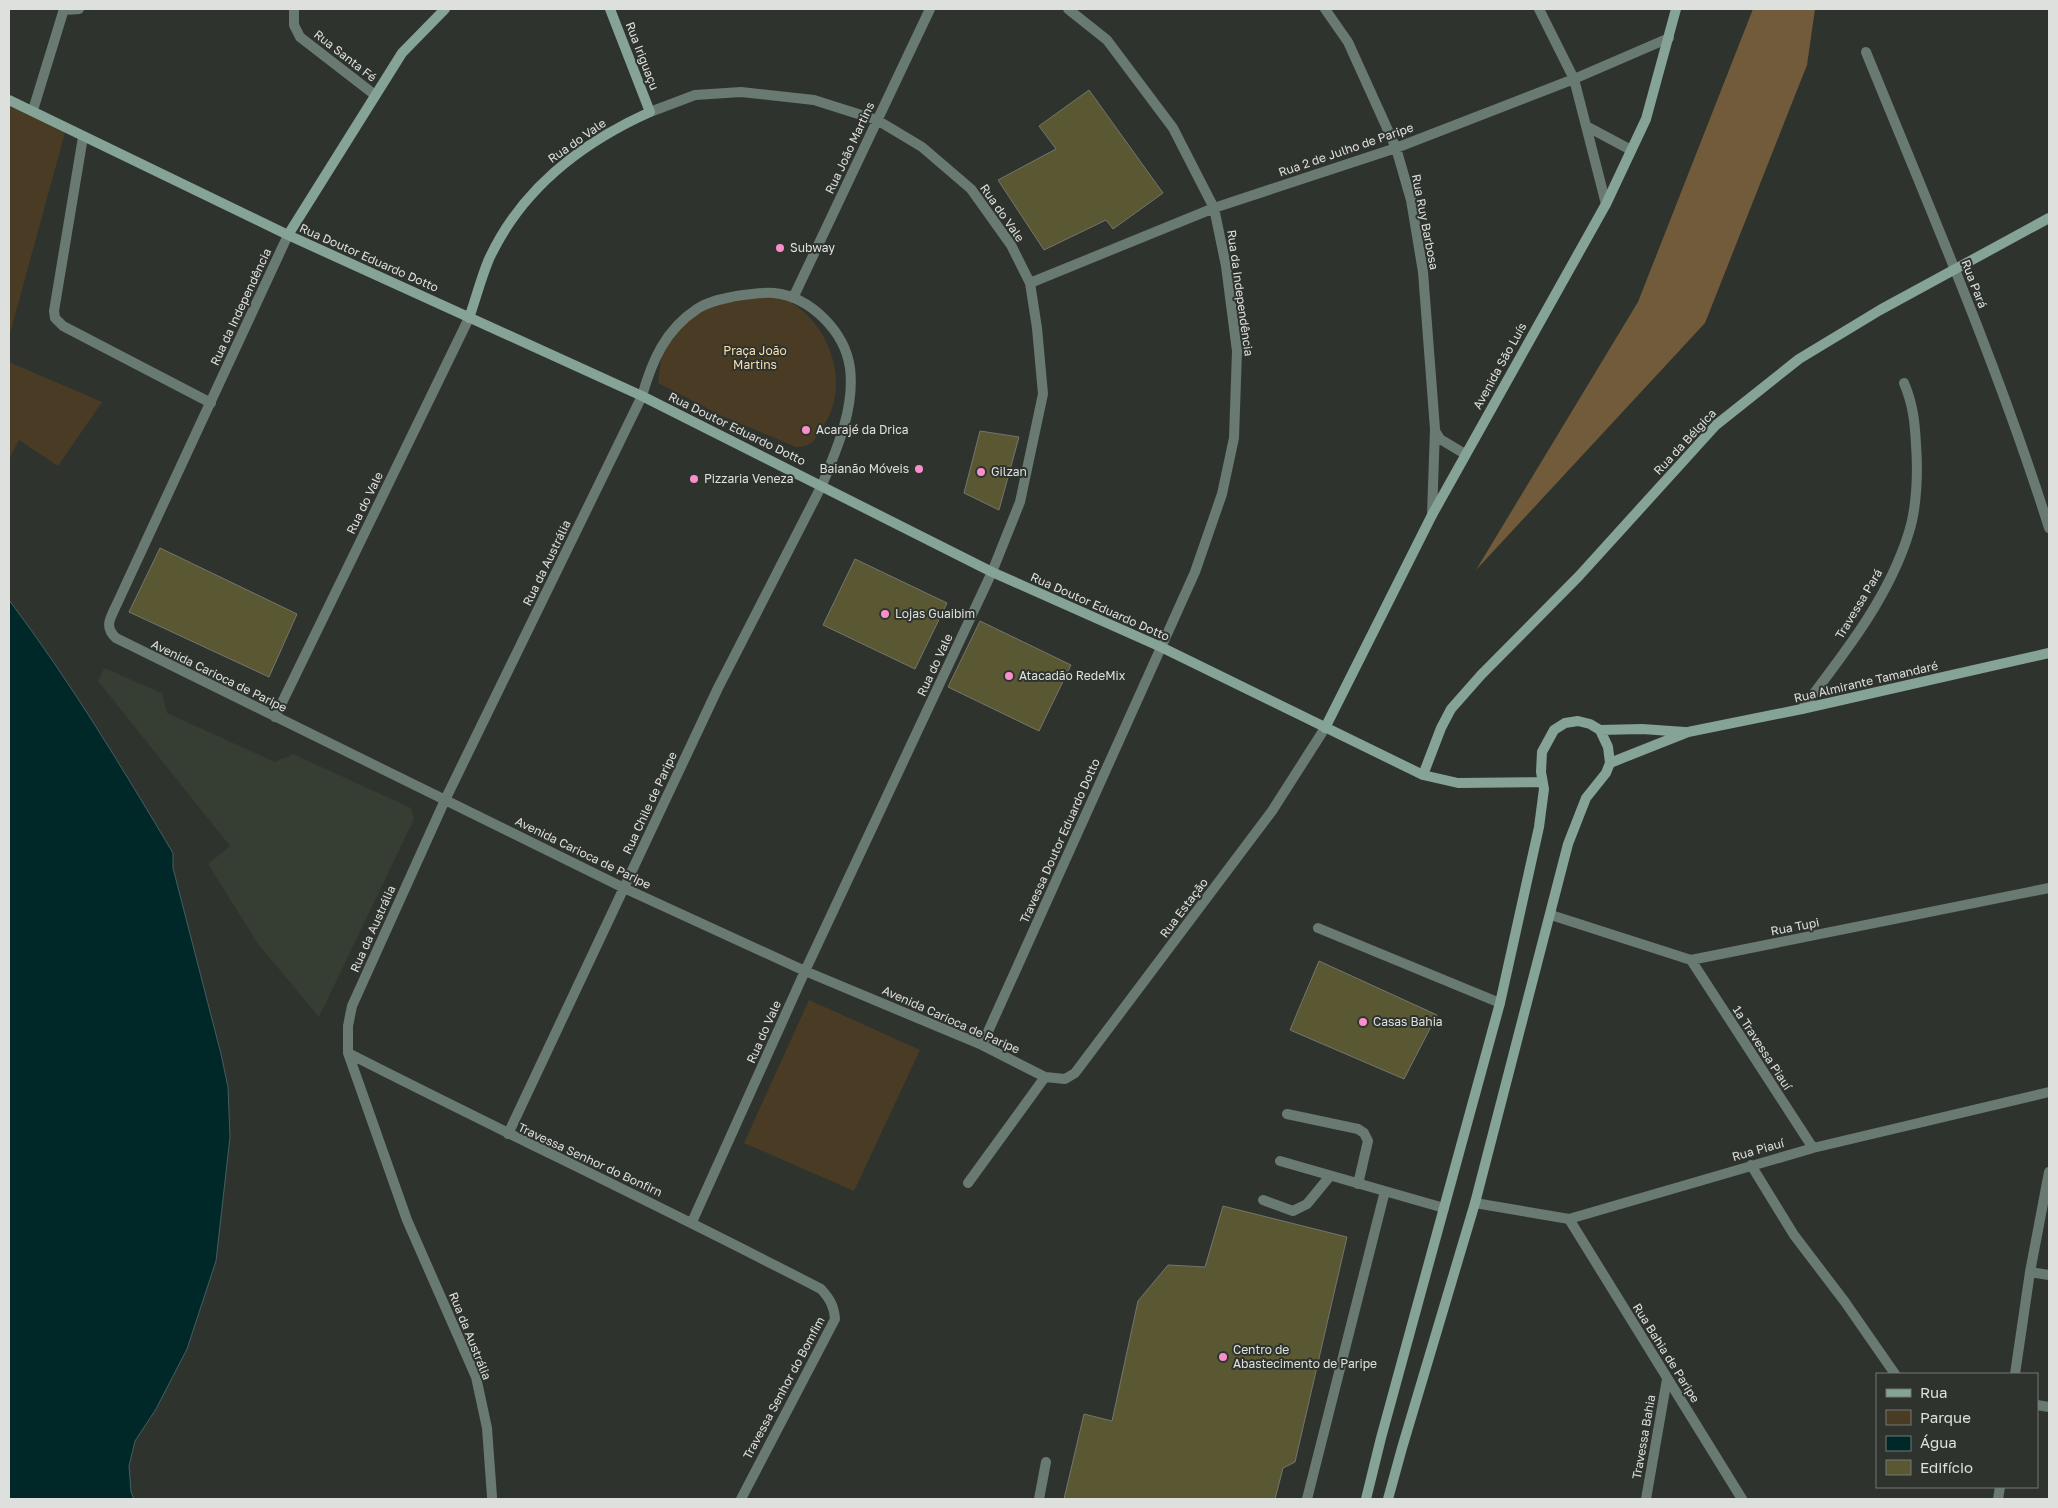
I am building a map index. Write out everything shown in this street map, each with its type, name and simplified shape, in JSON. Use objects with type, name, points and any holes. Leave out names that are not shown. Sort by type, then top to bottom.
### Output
[{"type":"main road","name":"Rua da Independência","points":[[288,235],[402,53],[445,9]]},
{"type":"main road","name":"Rua Iriguaçu","points":[[610,9],[650,112]]},
{"type":"main road","name":"Avenida São Luís","points":[[1325,728],[1432,515],[1606,204],[1646,119],[1676,9]]},
{"type":"main road","name":"Rua Doutor Eduardo Dotto","points":[[9,100],[288,235],[642,396],[992,572],[1160,647],[1423,775],[1458,783],[1504,784],[1542,782]]},
{"type":"main road","name":"Rua do Vale","points":[[470,318],[489,260],[506,227],[544,180],[594,142],[627,122],[650,112]]},
{"type":"main road","name":"Rua da Bélgica","points":[[1423,775],[1441,728],[1451,709],[1481,675],[1579,576],[1716,425],[1798,359],[1880,310],[2049,218]]},
{"type":"main road","name":"Rua Almirante Tamandaré","points":[[1610,763],[1688,732],[1802,710],[2049,653]]},
{"type":"main road","points":[[1366,1499],[1500,1003],[1539,827],[1543,801],[1542,752],[1554,730],[1565,723],[1578,722],[1590,724],[1600,730],[1608,747],[1610,763],[1606,773],[1586,798],[1568,844],[1475,1203],[1388,1499]]},
{"type":"main road","name":"Rua Almirante Tamandaré","points":[[1600,730],[1642,728],[1688,732]]},
{"type":"street","points":[[33,110],[64,9],[79,9]]},
{"type":"street","name":"Rua Santa Fé","points":[[294,9],[294,25],[300,37],[374,96]]},
{"type":"street","name":"Rua João Martins","points":[[793,298],[930,9]]},
{"type":"street","name":"Rua da Independência","points":[[1068,9],[1106,40],[1173,128],[1214,208],[1226,266],[1237,350],[1234,438],[1222,494],[1195,572],[1160,647]]},
{"type":"street","name":"Rua Ruy Barbosa","points":[[1325,9],[1348,42],[1396,148],[1411,200],[1423,272],[1435,429],[1432,515]]},
{"type":"street","points":[[1538,9],[1574,79],[1606,204]]},
{"type":"street","name":"Rua 2 de Julho de Paripe","points":[[1030,282],[1214,208],[1396,148],[1574,79],[1669,38]]},
{"type":"street","name":"Rua Pará","points":[[1866,52],[1955,269],[2027,457],[2049,528]]},
{"type":"street","name":"Rua do Vale","points":[[650,112],[695,95],[741,92],[814,100],[877,120],[922,146],[971,189],[1011,245],[1030,282],[1038,328],[1043,394],[1020,502],[992,572],[805,972],[692,1222]]},
{"type":"street","points":[[1586,126],[1631,150]]},
{"type":"street","points":[[83,137],[54,311],[55,318],[62,326],[211,403]]},
{"type":"street","name":"Rua da Independência","points":[[116,638],[109,630],[109,621],[288,235]]},
{"type":"street","points":[[642,396],[648,374],[659,348],[674,328],[698,308],[720,299],[757,293],[776,293],[793,298],[811,307],[828,323],[840,341],[850,368],[849,404],[834,455],[822,485]]},
{"type":"street","name":"Rua do Vale","points":[[275,717],[470,318]]},
{"type":"street","name":"Travessa Pará","points":[[1802,710],[1869,615],[1890,578],[1910,531],[1918,472],[1914,413],[1904,383]]},
{"type":"street","name":"Rua da Austrália","points":[[492,1497],[487,1428],[476,1377],[407,1220],[348,1054],[348,1026],[352,1006],[445,800],[642,396]]},
{"type":"street","points":[[1435,429],[1440,439],[1465,454]]},
{"type":"street","name":"Rua Chile de Paripe","points":[[508,1134],[718,688],[822,485]]},
{"type":"street","name":"Avenida Carioca de Paripe","points":[[116,638],[624,888],[805,972],[982,1045],[1045,1077]]},
{"type":"street","name":"Travessa Doutor Eduardo Dotto","points":[[982,1045],[1160,647]]},
{"type":"street","name":"Rua Estação","points":[[1045,1077],[1065,1078],[1075,1073],[1272,811],[1325,728]]},
{"type":"street","name":"Rua Tupi","points":[[1551,915],[1691,960],[2049,888]]},
{"type":"street","points":[[1318,928],[1500,1003]]},
{"type":"street","name":"1ª Travessa Piauí","points":[[1691,960],[1812,1148]]},
{"type":"street","name":"Travessa Senhor do Bonfirn","points":[[348,1054],[508,1134],[692,1222],[821,1289]]},
{"type":"street","points":[[968,1183],[1045,1077]]},
{"type":"street","name":"Rua Piauí","points":[[1475,1203],[1569,1220],[1812,1148],[2049,1092]]},
{"type":"street","points":[[1287,1114],[1358,1129],[1364,1133],[1368,1141],[1358,1184]]},
{"type":"street","points":[[1280,1161],[1444,1208]]},
{"type":"street","points":[[1751,1165],[1794,1235],[1845,1302],[1893,1373]]},
{"type":"street","points":[[2015,1373],[2030,1272],[2049,1172]]},
{"type":"street","points":[[1262,1200],[1294,1210],[1307,1204],[1330,1176]]},
{"type":"street","points":[[1307,1499],[1385,1191]]},
{"type":"street","name":"Rua Bahia de Paripe","points":[[1569,1220],[1742,1499]]},
{"type":"street","points":[[2030,1272],[2049,1275]]},
{"type":"street","name":"Travessa Senhor do Bomfim","points":[[741,1499],[835,1319],[831,1300],[821,1289]]},
{"type":"street","name":"Travessa Bahia","points":[[1646,1499],[1667,1379]]},
{"type":"street","points":[[1039,1499],[1046,1462]]},
{"type":"shaded area","points":[[1753,9],[1815,9],[1807,65],[1705,323],[1476,570],[1638,302]]},
{"type":"shaded area","points":[[104,668],[162,693],[167,713],[275,762],[293,754],[411,808],[414,819],[319,1017],[258,944],[208,864],[230,846],[98,681]]},
{"type":"green space","points":[[9,100],[66,129],[9,337]]},
{"type":"green space","name":"Praça João Martins","points":[[746,290],[787,300],[815,324],[825,340],[832,357],[836,375],[835,394],[831,411],[815,439],[810,444],[796,447],[722,416],[658,383],[663,345],[674,323]]},
{"type":"green space","points":[[9,362],[102,402],[58,466],[19,440],[9,459]]},
{"type":"green space","points":[[809,1000],[920,1050],[854,1191],[744,1143]]},
{"type":"water","points":[[9,600],[74,693],[173,853],[173,868],[228,1087],[230,1137],[216,1261],[187,1349],[156,1409],[135,1441],[129,1466],[131,1492],[134,1499],[9,1499]]},
{"type":"building","points":[[1089,90],[1163,193],[1113,229],[1106,220],[1044,250],[998,180],[1056,149],[1039,126]]},
{"type":"building","points":[[980,431],[1019,437],[999,510],[964,493]]},
{"type":"building","points":[[160,548],[297,614],[269,677],[129,612]]},
{"type":"building","name":"Lojas Guaibim","points":[[855,559],[947,603],[915,669],[823,625]]},
{"type":"building","name":"Atacadão RedeMix","points":[[980,621],[1071,665],[1039,731],[948,687]]},
{"type":"building","name":"Casas Bahia","points":[[1319,961],[1437,1015],[1404,1079],[1290,1030]]},
{"type":"building","name":"Centro de Abastecimento de Paripe","points":[[1223,1206],[1347,1237],[1295,1462],[1283,1468],[1275,1499],[1064,1499],[1084,1414],[1112,1421],[1138,1301],[1168,1265],[1205,1267]]},
{"type":"place","name":"Subway","points":[[780,248]]},
{"type":"place","name":"Acarajé da Drica","points":[[806,430]]},
{"type":"place","name":"Baianão Móveis","points":[[919,469]]},
{"type":"place","name":"Gilzan","points":[[981,472]]},
{"type":"place","name":"Pizzaria Veneza","points":[[694,479]]},
{"type":"place","name":"Lojas Guaibim","points":[[885,614]]},
{"type":"place","name":"Atacadão RedeMix","points":[[1009,676]]},
{"type":"place","name":"Casas Bahia","points":[[1363,1022]]},
{"type":"place","name":"Centro de Abastecimento de Paripe","points":[[1223,1357]]}]
